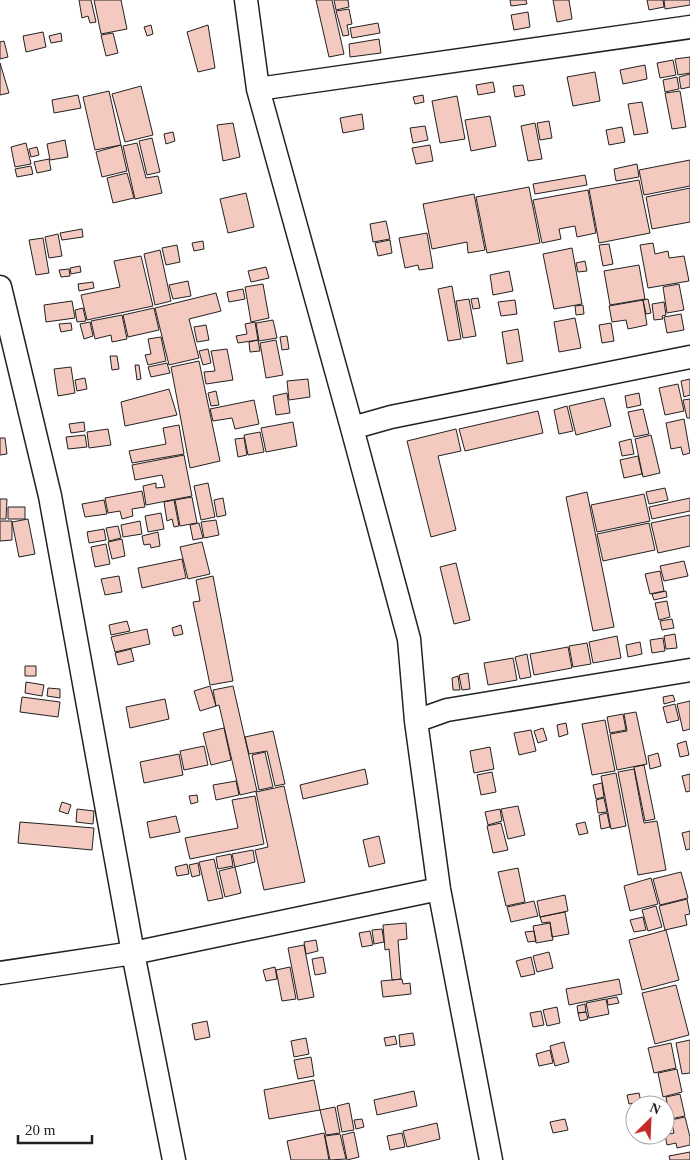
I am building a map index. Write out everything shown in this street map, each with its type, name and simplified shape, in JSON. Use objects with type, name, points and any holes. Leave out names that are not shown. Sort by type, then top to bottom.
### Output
[{"type":"street","points":[[246,0],[258,89],[409,639],[416,721],[439,889],[491,1160]]},
{"type":"street","points":[[258,89],[690,27]]},
{"type":"street","points":[[0,287],[50,496],[133,953],[174,1160]]},
{"type":"street","points":[[352,428],[391,417],[690,356]]},
{"type":"street","points":[[416,721],[447,710],[690,670]]},
{"type":"street","points":[[0,974],[133,953],[439,889]]},
{"type":"building","points":[[79,0],[91,0],[96,22],[90,23],[88,16],[82,18]]},
{"type":"building","points":[[94,0],[121,0],[127,29],[101,34]]},
{"type":"building","points":[[316,0],[332,0],[344,54],[329,57]]},
{"type":"building","points":[[334,0],[348,0],[349,7],[336,10]]},
{"type":"building","points":[[510,0],[526,0],[527,4],[511,6]]},
{"type":"building","points":[[553,0],[569,0],[572,19],[557,22]]},
{"type":"building","points":[[647,0],[663,0],[664,7],[649,10]]},
{"type":"building","points":[[664,0],[690,0],[690,5],[665,9]]},
{"type":"building","points":[[349,9],[352,24],[347,25],[349,35],[343,36],[336,11]]},
{"type":"building","points":[[528,12],[530,27],[514,30],[511,15]]},
{"type":"building","points":[[378,23],[380,33],[352,38],[350,28]]},
{"type":"building","points":[[151,25],[153,34],[147,36],[144,27]]},
{"type":"building","points":[[208,25],[215,68],[198,72],[187,32]]},
{"type":"building","points":[[43,32],[46,47],[26,52],[23,36]]},
{"type":"building","points":[[61,33],[62,41],[51,43],[49,36]]},
{"type":"building","points":[[113,33],[118,53],[106,56],[101,35]]},
{"type":"building","points":[[379,39],[381,53],[350,57],[349,44]]},
{"type":"building","points":[[4,41],[8,57],[0,59],[0,42]]},
{"type":"building","points":[[690,57],[690,73],[678,75],[675,59]]},
{"type":"building","points":[[673,60],[676,75],[660,78],[657,63]]},
{"type":"building","points":[[0,63],[9,93],[0,95]]},
{"type":"building","points":[[645,65],[647,79],[623,84],[620,70]]},
{"type":"building","points":[[595,72],[600,101],[573,106],[567,77]]},
{"type":"building","points":[[690,74],[690,87],[681,89],[679,77]]},
{"type":"building","points":[[677,77],[679,89],[665,92],[663,80]]},
{"type":"building","points":[[493,82],[495,92],[478,95],[476,85]]},
{"type":"building","points":[[523,85],[525,95],[515,97],[513,86]]},
{"type":"building","points":[[141,86],[153,135],[125,142],[112,94]]},
{"type":"building","points":[[109,91],[121,145],[95,150],[83,97]]},
{"type":"building","points":[[680,91],[686,127],[672,129],[665,93]]},
{"type":"building","points":[[78,95],[81,108],[54,113],[52,100]]},
{"type":"building","points":[[423,95],[424,102],[415,104],[413,97]]},
{"type":"building","points":[[457,96],[465,139],[440,143],[432,101]]},
{"type":"building","points":[[642,102],[648,133],[634,135],[628,104]]},
{"type":"building","points":[[362,114],[364,129],[343,133],[340,118]]},
{"type":"building","points":[[490,116],[496,146],[471,151],[465,120]]},
{"type":"building","points":[[549,121],[552,138],[540,140],[537,123]]},
{"type":"building","points":[[233,123],[240,157],[223,161],[217,125]]},
{"type":"building","points":[[535,123],[542,159],[528,161],[521,126]]},
{"type":"building","points":[[425,126],[428,140],[413,143],[410,128]]},
{"type":"building","points":[[622,127],[625,142],[609,145],[606,130]]},
{"type":"building","points":[[173,132],[175,141],[166,144],[164,134]]},
{"type":"building","points":[[152,138],[160,172],[147,175],[139,141]]},
{"type":"building","points":[[65,140],[68,157],[50,160],[47,144]]},
{"type":"building","points":[[26,143],[31,164],[15,167],[11,147]]},
{"type":"building","points":[[137,143],[146,178],[158,176],[162,193],[135,199],[123,146]]},
{"type":"building","points":[[121,145],[127,171],[102,177],[96,152]]},
{"type":"building","points":[[430,145],[433,161],[416,164],[412,148]]},
{"type":"building","points":[[37,147],[39,155],[31,157],[29,149]]},
{"type":"building","points":[[49,159],[51,170],[37,173],[34,162]]},
{"type":"building","points":[[690,160],[690,186],[644,195],[639,170]]},
{"type":"building","points":[[637,164],[639,177],[616,181],[614,169]]},
{"type":"building","points":[[31,166],[33,174],[17,177],[15,169]]},
{"type":"building","points":[[127,173],[134,198],[113,203],[107,178]]},
{"type":"building","points":[[585,175],[587,185],[535,194],[533,184]]},
{"type":"building","points":[[639,180],[650,233],[599,243],[589,189]]},
{"type":"building","points":[[529,187],[540,243],[487,253],[476,197]]},
{"type":"building","points":[[690,188],[690,222],[652,229],[646,197]]},
{"type":"building","points":[[588,190],[596,233],[577,237],[575,226],[559,229],[561,239],[542,243],[533,200]]},
{"type":"building","points":[[246,193],[254,227],[228,233],[220,199]]},
{"type":"building","points":[[474,194],[485,250],[468,253],[467,242],[432,249],[423,204]]},
{"type":"building","points":[[386,221],[390,239],[373,242],[370,224]]},
{"type":"building","points":[[82,229],[83,237],[62,240],[60,233]]},
{"type":"building","points":[[427,233],[433,268],[419,270],[418,265],[405,268],[399,238]]},
{"type":"building","points":[[58,234],[62,256],[49,258],[45,237]]},
{"type":"building","points":[[43,238],[49,273],[36,275],[29,240]]},
{"type":"building","points":[[390,240],[392,253],[378,256],[375,243]]},
{"type":"building","points":[[203,241],[204,249],[194,251],[192,243]]},
{"type":"building","points":[[653,243],[655,254],[668,251],[669,258],[684,256],[689,281],[648,288],[640,245]]},
{"type":"building","points":[[609,244],[613,264],[603,266],[599,245]]},
{"type":"building","points":[[177,245],[180,262],[166,265],[162,248]]},
{"type":"building","points":[[572,248],[582,304],[554,309],[543,254]]},
{"type":"building","points":[[160,250],[171,301],[155,305],[144,254]]},
{"type":"building","points":[[141,256],[153,306],[87,320],[81,295],[120,287],[114,261]]},
{"type":"building","points":[[585,261],[587,271],[578,272],[576,263]]},
{"type":"building","points":[[639,265],[645,299],[610,305],[604,271]]},
{"type":"building","points":[[80,266],[81,272],[71,274],[70,268]]},
{"type":"building","points":[[266,267],[269,278],[251,282],[248,271]]},
{"type":"building","points":[[69,269],[70,276],[61,277],[59,270]]},
{"type":"building","points":[[509,271],[513,291],[493,295],[490,275]]},
{"type":"building","points":[[188,281],[191,296],[173,299],[169,285]]},
{"type":"building","points":[[93,282],[94,288],[79,291],[78,284]]},
{"type":"building","points":[[263,284],[269,318],[251,322],[245,287]]},
{"type":"building","points":[[679,284],[684,310],[667,313],[663,287]]},
{"type":"building","points":[[452,286],[461,339],[448,341],[438,289]]},
{"type":"building","points":[[243,289],[245,299],[229,302],[227,292]]},
{"type":"building","points":[[216,293],[221,311],[189,319],[199,358],[169,365],[155,308]]},
{"type":"building","points":[[478,298],[480,308],[473,309],[471,299]]},
{"type":"building","points":[[469,299],[476,336],[463,338],[456,301]]},
{"type":"building","points":[[648,299],[651,313],[646,314],[643,300]]},
{"type":"building","points":[[515,300],[517,314],[501,316],[498,302]]},
{"type":"building","points":[[643,300],[647,325],[628,329],[626,320],[612,322],[609,306]]},
{"type":"building","points":[[72,301],[75,318],[46,322],[44,305]]},
{"type":"building","points":[[664,302],[666,315],[662,316],[663,319],[654,320],[652,304]]},
{"type":"building","points":[[583,305],[584,314],[576,315],[575,306]]},
{"type":"building","points":[[83,308],[86,321],[77,322],[75,310]]},
{"type":"building","points":[[154,308],[159,330],[128,337],[123,315]]},
{"type":"building","points":[[681,314],[684,330],[667,333],[664,317]]},
{"type":"building","points":[[122,315],[127,339],[112,342],[111,335],[95,339],[91,321]]},
{"type":"building","points":[[575,318],[581,348],[559,352],[554,322]]},
{"type":"building","points":[[273,320],[277,338],[259,341],[256,323]]},
{"type":"building","points":[[90,322],[93,336],[84,339],[80,324]]},
{"type":"building","points":[[255,322],[258,340],[238,343],[236,336],[247,334],[245,324]]},
{"type":"building","points":[[71,323],[72,330],[61,332],[59,324]]},
{"type":"building","points":[[611,323],[614,341],[602,343],[599,325]]},
{"type":"building","points":[[206,325],[209,340],[197,342],[194,327]]},
{"type":"building","points":[[518,329],[523,361],[507,364],[502,332]]},
{"type":"building","points":[[287,336],[289,349],[282,350],[280,337]]},
{"type":"building","points":[[161,337],[166,361],[148,365],[145,355],[151,354],[148,339]]},
{"type":"building","points":[[258,340],[260,351],[250,352],[249,342]]},
{"type":"building","points":[[276,340],[283,375],[266,378],[260,343]]},
{"type":"building","points":[[208,349],[211,363],[203,365],[199,351]]},
{"type":"building","points":[[227,349],[233,380],[206,384],[204,372],[215,371],[211,351]]},
{"type":"building","points":[[110,356],[117,356],[119,369],[112,370]]},
{"type":"building","points":[[199,361],[220,461],[190,468],[171,367]]},
{"type":"building","points":[[167,363],[170,373],[151,377],[148,367]]},
{"type":"building","points":[[135,365],[139,365],[141,379],[137,380]]},
{"type":"building","points":[[71,367],[75,393],[58,396],[54,369]]},
{"type":"building","points":[[85,378],[87,389],[77,391],[75,380]]},
{"type":"building","points":[[308,379],[310,397],[289,400],[287,381]]},
{"type":"building","points":[[690,379],[690,395],[684,397],[681,381]]},
{"type":"building","points":[[678,384],[684,411],[665,415],[659,388]]},
{"type":"building","points":[[169,389],[177,415],[125,426],[121,402]]},
{"type":"building","points":[[216,391],[219,405],[211,406],[208,393]]},
{"type":"building","points":[[287,393],[290,413],[276,415],[273,396]]},
{"type":"building","points":[[639,393],[641,405],[627,408],[625,396]]},
{"type":"building","points":[[604,398],[611,426],[576,435],[569,406]]},
{"type":"building","points":[[690,399],[690,418],[687,418],[683,400]]},
{"type":"building","points":[[254,400],[259,424],[235,429],[232,418],[213,421],[210,409]]},
{"type":"building","points":[[567,406],[573,431],[559,434],[554,410]]},
{"type":"building","points":[[643,409],[649,434],[634,437],[628,412]]},
{"type":"building","points":[[538,411],[543,433],[465,451],[459,429]]},
{"type":"building","points":[[684,419],[690,453],[683,455],[681,447],[671,449],[666,423]]},
{"type":"building","points":[[84,422],[85,431],[71,433],[69,424]]},
{"type":"building","points":[[293,422],[297,446],[266,452],[261,428]]},
{"type":"building","points":[[179,425],[184,454],[132,463],[129,451],[166,444],[163,428]]},
{"type":"building","points":[[108,429],[111,445],[89,448],[87,432]]},
{"type":"building","points":[[456,429],[461,451],[438,456],[456,530],[431,537],[407,441]]},
{"type":"building","points":[[260,432],[264,452],[248,455],[244,435]]},
{"type":"building","points":[[85,435],[87,447],[68,449],[66,437]]},
{"type":"building","points":[[651,435],[660,473],[643,477],[635,439]]},
{"type":"building","points":[[0,438],[5,438],[7,454],[0,455]]},
{"type":"building","points":[[244,438],[247,455],[238,457],[235,439]]},
{"type":"building","points":[[631,439],[634,454],[622,456],[619,442]]},
{"type":"building","points":[[184,455],[192,496],[146,505],[143,486],[156,483],[156,488],[165,487],[162,475],[135,480],[132,465]]},
{"type":"building","points":[[638,456],[642,474],[624,478],[620,460]]},
{"type":"building","points":[[208,483],[215,517],[201,520],[194,486]]},
{"type":"building","points":[[665,488],[668,500],[649,504],[646,492]]},
{"type":"building","points":[[142,491],[145,507],[132,509],[133,516],[122,519],[120,511],[108,513],[105,498]]},
{"type":"building","points":[[587,492],[614,627],[593,631],[566,497]]},
{"type":"building","points":[[644,494],[650,521],[597,532],[591,505]]},
{"type":"building","points":[[192,497],[197,523],[180,526],[175,500]]},
{"type":"building","points":[[223,498],[226,515],[217,517],[214,500]]},
{"type":"building","points":[[690,498],[690,511],[652,519],[649,507]]},
{"type":"building","points":[[0,499],[7,499],[6,519],[0,519]]},
{"type":"building","points":[[104,500],[107,514],[85,517],[82,504]]},
{"type":"building","points":[[174,500],[179,526],[174,527],[172,519],[167,521],[164,502]]},
{"type":"building","points":[[8,507],[25,507],[25,519],[8,519]]},
{"type":"building","points":[[161,513],[164,529],[148,532],[145,516]]},
{"type":"building","points":[[690,515],[690,546],[658,553],[651,523]]},
{"type":"building","points":[[28,519],[35,554],[19,557],[12,522]]},
{"type":"building","points":[[216,520],[219,535],[204,538],[201,522]]},
{"type":"building","points":[[0,521],[12,521],[12,540],[0,541]]},
{"type":"building","points":[[140,521],[142,534],[123,537],[121,525]]},
{"type":"building","points":[[199,523],[203,538],[193,540],[190,525]]},
{"type":"building","points":[[649,523],[655,550],[603,561],[597,534]]},
{"type":"building","points":[[118,526],[121,538],[109,541],[106,528]]},
{"type":"building","points":[[104,529],[106,540],[89,543],[87,532]]},
{"type":"building","points":[[158,532],[160,546],[151,548],[150,544],[144,545],[142,536]]},
{"type":"building","points":[[122,539],[125,556],[112,559],[108,542]]},
{"type":"building","points":[[202,542],[210,574],[188,579],[180,547]]},
{"type":"building","points":[[106,544],[110,564],[95,567],[91,547]]},
{"type":"building","points":[[182,559],[186,578],[142,588],[138,568]]},
{"type":"building","points":[[684,561],[688,576],[664,581],[660,566]]},
{"type":"building","points":[[456,563],[470,620],[454,624],[440,567]]},
{"type":"building","points":[[660,571],[664,591],[650,594],[645,574]]},
{"type":"building","points":[[119,576],[122,592],[105,595],[101,579]]},
{"type":"building","points":[[213,576],[233,681],[210,685],[193,602],[200,601],[196,580]]},
{"type":"building","points":[[666,591],[667,597],[654,600],[652,594]]},
{"type":"building","points":[[667,601],[670,617],[659,620],[655,603]]},
{"type":"building","points":[[672,619],[674,628],[662,630],[660,621]]},
{"type":"building","points":[[127,621],[130,631],[111,635],[109,625]]},
{"type":"building","points":[[181,625],[183,634],[174,636],[172,628]]},
{"type":"building","points":[[147,629],[150,644],[115,652],[111,637]]},
{"type":"building","points":[[675,634],[677,648],[666,649],[664,636]]},
{"type":"building","points":[[617,636],[621,658],[593,663],[589,642]]},
{"type":"building","points":[[663,638],[665,651],[652,653],[650,640]]},
{"type":"building","points":[[640,642],[642,654],[628,657],[626,645]]},
{"type":"building","points":[[587,643],[591,664],[573,667],[569,646]]},
{"type":"building","points":[[568,647],[572,668],[534,675],[530,654]]},
{"type":"building","points":[[131,649],[134,661],[118,665],[115,653]]},
{"type":"building","points":[[527,654],[531,677],[520,679],[515,657]]},
{"type":"building","points":[[513,658],[517,680],[488,685],[484,663]]},
{"type":"building","points":[[25,666],[36,666],[36,676],[25,676]]},
{"type":"building","points":[[468,673],[470,689],[462,690],[459,675]]},
{"type":"building","points":[[458,676],[460,690],[453,690],[452,678]]},
{"type":"building","points":[[26,682],[44,685],[42,696],[25,693]]},
{"type":"building","points":[[210,686],[216,706],[200,711],[194,691]]},
{"type":"building","points":[[233,686],[257,791],[240,795],[219,705],[216,706],[213,690]]},
{"type":"building","points":[[48,688],[60,689],[60,698],[47,696]]},
{"type":"building","points":[[673,695],[675,701],[664,704],[663,697]]},
{"type":"building","points":[[22,697],[60,702],[58,717],[20,712]]},
{"type":"building","points":[[165,699],[169,719],[130,728],[126,707]]},
{"type":"building","points":[[690,701],[690,729],[683,731],[677,704]]},
{"type":"building","points":[[675,704],[679,720],[667,723],[663,707]]},
{"type":"building","points":[[636,712],[647,764],[617,770],[610,734],[627,731],[624,714]]},
{"type":"building","points":[[623,714],[626,730],[610,733],[607,717]]},
{"type":"building","points":[[605,720],[615,771],[592,775],[582,724]]},
{"type":"building","points":[[566,723],[568,734],[559,737],[557,725]]},
{"type":"building","points":[[224,728],[231,760],[211,765],[203,733]]},
{"type":"building","points":[[543,728],[547,740],[538,743],[534,731]]},
{"type":"building","points":[[531,730],[536,751],[519,755],[514,733]]},
{"type":"building","points":[[273,731],[285,784],[275,786],[267,751],[249,754],[245,737]]},
{"type":"building","points":[[686,741],[689,755],[680,757],[677,744]]},
{"type":"building","points":[[204,746],[208,765],[184,770],[180,751]]},
{"type":"building","points":[[490,747],[494,769],[474,773],[470,751]]},
{"type":"building","points":[[265,752],[273,787],[259,790],[252,755]]},
{"type":"building","points":[[658,753],[661,766],[650,769],[648,756]]},
{"type":"building","points":[[179,754],[183,775],[144,783],[140,762]]},
{"type":"building","points":[[644,765],[655,819],[645,821],[634,767]]},
{"type":"building","points":[[365,769],[368,784],[303,799],[300,785]]},
{"type":"building","points":[[634,769],[644,823],[657,821],[666,870],[638,875],[618,772]]},
{"type":"building","points":[[492,772],[496,792],[481,795],[477,775]]},
{"type":"building","points":[[616,773],[626,826],[611,829],[601,776]]},
{"type":"building","points":[[690,774],[690,791],[686,792],[682,776]]},
{"type":"building","points":[[236,781],[239,795],[216,800],[213,785]]},
{"type":"building","points":[[602,783],[604,797],[596,799],[593,785]]},
{"type":"building","points":[[284,786],[305,882],[264,890],[255,850],[268,847],[256,792]]},
{"type":"building","points":[[197,795],[198,802],[191,804],[189,796]]},
{"type":"building","points":[[255,796],[264,844],[190,859],[185,838],[238,828],[232,800]]},
{"type":"building","points":[[604,798],[607,812],[598,813],[596,800]]},
{"type":"building","points":[[62,802],[71,805],[68,814],[59,811]]},
{"type":"building","points":[[518,806],[525,835],[508,839],[501,809]]},
{"type":"building","points":[[77,809],[94,811],[93,824],[76,822]]},
{"type":"building","points":[[500,809],[502,821],[488,825],[485,812]]},
{"type":"building","points":[[607,813],[610,827],[601,829],[599,815]]},
{"type":"building","points":[[176,816],[180,832],[150,838],[147,822]]},
{"type":"building","points":[[20,822],[94,828],[92,850],[18,843]]},
{"type":"building","points":[[585,822],[588,833],[579,835],[576,824]]},
{"type":"building","points":[[501,823],[508,850],[493,853],[487,826]]},
{"type":"building","points":[[690,831],[690,849],[686,850],[682,833]]},
{"type":"building","points":[[379,836],[385,863],[369,867],[363,840]]},
{"type":"building","points":[[253,850],[255,862],[235,867],[232,854]]},
{"type":"building","points":[[231,854],[233,866],[218,869],[216,857]]},
{"type":"building","points":[[214,859],[223,898],[208,901],[199,862]]},
{"type":"building","points":[[198,863],[200,875],[192,877],[189,865]]},
{"type":"building","points":[[187,864],[189,874],[177,876],[175,867]]},
{"type":"building","points":[[235,867],[241,893],[225,897],[219,871]]},
{"type":"building","points":[[518,868],[525,902],[506,906],[498,872]]},
{"type":"building","points":[[681,872],[688,898],[660,905],[653,879]]},
{"type":"building","points":[[651,878],[658,904],[630,911],[624,886]]},
{"type":"building","points":[[565,895],[568,911],[540,917],[537,901]]},
{"type":"building","points":[[687,899],[690,914],[685,915],[687,925],[665,930],[659,906]]},
{"type":"building","points":[[534,901],[538,916],[511,922],[507,907]]},
{"type":"building","points":[[656,906],[662,927],[648,931],[642,910]]},
{"type":"building","points":[[565,912],[569,934],[552,937],[550,922],[542,923],[540,917]]},
{"type":"building","points":[[643,917],[646,930],[634,932],[630,920]]},
{"type":"building","points":[[406,923],[407,939],[398,940],[401,979],[392,980],[389,949],[385,950],[383,925]]},
{"type":"building","points":[[550,923],[553,940],[536,943],[533,926]]},
{"type":"building","points":[[382,929],[384,942],[374,944],[372,930]]},
{"type":"building","points":[[666,930],[679,980],[642,990],[629,940]]},
{"type":"building","points":[[370,931],[373,945],[362,947],[359,933]]},
{"type":"building","points":[[534,931],[536,941],[528,942],[525,932]]},
{"type":"building","points":[[316,940],[318,951],[306,954],[304,942]]},
{"type":"building","points":[[304,945],[314,997],[298,1000],[288,948]]},
{"type":"building","points":[[549,952],[553,968],[537,972],[533,956]]},
{"type":"building","points":[[323,957],[326,973],[315,975],[312,959]]},
{"type":"building","points":[[531,957],[535,974],[521,977],[516,961]]},
{"type":"building","points":[[275,967],[277,979],[266,981],[263,970]]},
{"type":"building","points":[[290,967],[296,999],[282,1001],[276,970]]},
{"type":"building","points":[[402,979],[403,984],[410,983],[411,994],[383,997],[381,981]]},
{"type":"building","points":[[619,979],[622,994],[569,1005],[566,989]]},
{"type":"building","points":[[676,985],[689,1035],[655,1044],[642,993]]},
{"type":"building","points":[[617,997],[619,1003],[608,1005],[607,999]]},
{"type":"building","points":[[606,999],[609,1014],[589,1018],[586,1003]]},
{"type":"building","points":[[585,1004],[586,1012],[578,1013],[577,1006]]},
{"type":"building","points":[[557,1007],[560,1023],[547,1026],[543,1010]]},
{"type":"building","points":[[541,1011],[544,1025],[533,1027],[530,1013]]},
{"type":"building","points":[[586,1012],[588,1019],[580,1021],[578,1013]]},
{"type":"building","points":[[207,1021],[210,1037],[195,1040],[192,1024]]},
{"type":"building","points":[[413,1033],[415,1045],[400,1047],[399,1035]]},
{"type":"building","points":[[395,1036],[397,1044],[386,1046],[384,1038]]},
{"type":"building","points":[[306,1038],[309,1054],[294,1057],[291,1041]]},
{"type":"building","points":[[690,1040],[690,1073],[682,1074],[676,1043]]},
{"type":"building","points":[[564,1042],[569,1062],[555,1066],[550,1046]]},
{"type":"building","points":[[671,1043],[676,1068],[654,1073],[648,1048]]},
{"type":"building","points":[[550,1050],[553,1063],[539,1066],[536,1054]]},
{"type":"building","points":[[311,1057],[314,1076],[298,1079],[294,1060]]},
{"type":"building","points":[[677,1069],[682,1092],[663,1095],[658,1073]]},
{"type":"building","points":[[314,1080],[320,1110],[269,1119],[264,1090]]},
{"type":"building","points":[[414,1091],[417,1106],[377,1115],[374,1100]]},
{"type":"building","points":[[680,1094],[685,1116],[675,1118],[675,1095]]},
{"type":"building","points":[[349,1103],[354,1130],[342,1132],[337,1106]]},
{"type":"building","points":[[335,1107],[340,1133],[326,1135],[320,1110]]},
{"type":"building","points":[[685,1117],[690,1145],[677,1148],[675,1143],[675,1119]]},
{"type":"building","points":[[362,1119],[364,1127],[356,1129],[354,1120]]},
{"type":"building","points":[[565,1119],[568,1130],[553,1133],[550,1122]]},
{"type":"building","points":[[437,1123],[440,1139],[407,1147],[403,1131]]},
{"type":"building","points":[[354,1132],[359,1157],[347,1160],[342,1135]]},
{"type":"building","points":[[324,1133],[329,1160],[291,1160],[287,1141]]},
{"type":"building","points":[[402,1133],[405,1147],[390,1150],[387,1136]]},
{"type":"building","points":[[340,1134],[346,1159],[330,1160],[325,1136]]},
{"type":"building","points":[[690,1152],[690,1160],[670,1160],[669,1156]]}]
